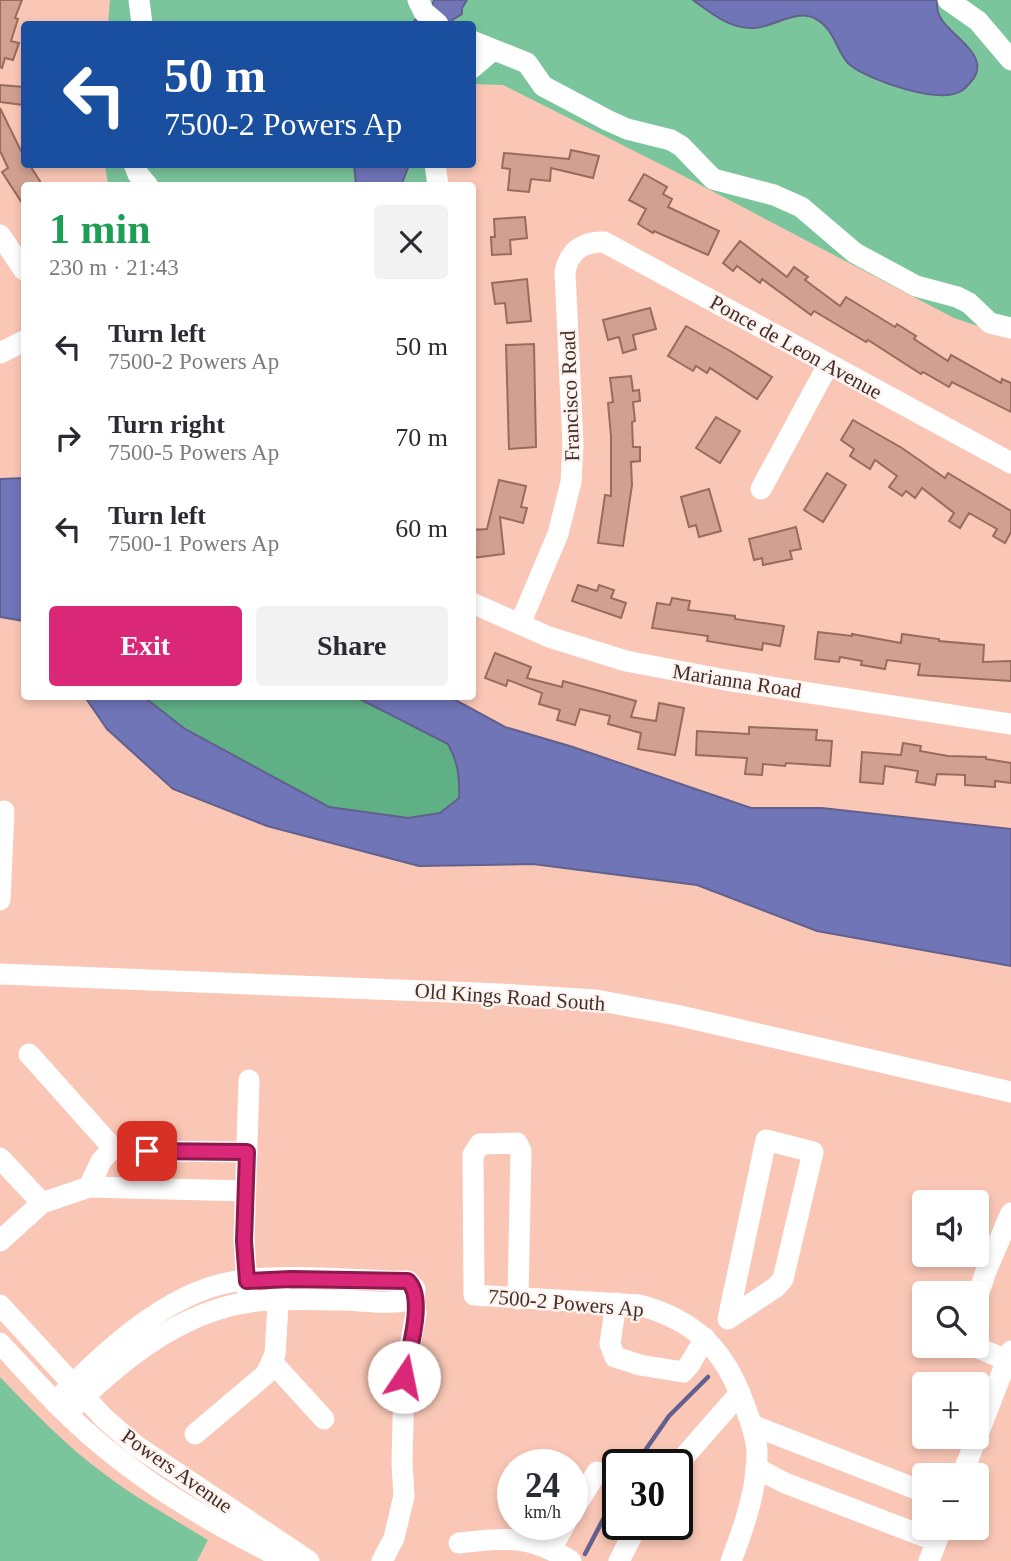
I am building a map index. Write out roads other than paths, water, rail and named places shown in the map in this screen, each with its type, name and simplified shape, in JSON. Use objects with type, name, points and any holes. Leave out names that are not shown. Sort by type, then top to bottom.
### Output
[{"type":"street","points":[[139,0],[142,21]]},
{"type":"street","points":[[948,0],[978,21],[1011,60]]},
{"type":"street","points":[[476,43],[527,63],[543,86],[607,120],[626,129],[681,145],[713,179],[774,195],[801,208],[855,253],[916,286],[969,303],[990,324],[1011,328]]},
{"type":"street","points":[[476,65],[493,50]]},
{"type":"street","points":[[0,235],[21,266]]},
{"type":"street","name":"Ponce de Leon Avenue","points":[[579,246],[594,241],[604,242],[1011,463]]},
{"type":"street","name":"Francisco Road","points":[[520,624],[558,534],[571,482],[573,445],[565,272],[566,263],[579,246]]},
{"type":"street","points":[[0,353],[21,342]]},
{"type":"street","points":[[761,489],[828,365]]},
{"type":"street","name":"Marianna Road","points":[[476,605],[597,653],[668,670],[1011,724]]},
{"type":"street","points":[[0,900],[4,811]]},
{"type":"street","name":"Old Kings Road South","points":[[0,974],[596,1000],[676,1015],[1011,1092]]},
{"type":"street","points":[[29,1054],[113,1148],[247,1152]]},
{"type":"street","points":[[248,1292],[244,1241],[249,1080]]},
{"type":"street","points":[[616,1303],[610,1344],[615,1357],[640,1365],[682,1372],[719,1338],[728,1319],[766,1140],[813,1152],[783,1279],[776,1287],[728,1319]]},
{"type":"street","name":"7500-2 Powers Ap","points":[[518,1299],[521,1151],[517,1143],[480,1144],[473,1155],[474,1295],[518,1299],[616,1303],[654,1309],[687,1325],[711,1345],[740,1393],[757,1449],[756,1468],[731,1561]]},
{"type":"street","points":[[89,1187],[102,1161],[113,1148]]},
{"type":"street","points":[[0,1158],[42,1203]]},
{"type":"street","points":[[0,1241],[42,1203],[89,1187],[246,1191]]},
{"type":"street","points":[[983,1281],[1011,1213]]},
{"type":"street","points":[[61,1408],[79,1390],[110,1349],[160,1312],[189,1296],[221,1285],[248,1292],[408,1281],[415,1290],[416,1314],[404,1377],[404,1496],[394,1538],[382,1561]]},
{"type":"street","points":[[195,1434],[266,1374],[273,1363],[279,1290]]},
{"type":"street","name":"Powers Avenue","points":[[0,1305],[104,1418],[135,1445],[309,1561]]},
{"type":"street","name":"Powers Avenue","points":[[0,1343],[61,1408],[138,1475],[230,1533],[288,1561]]},
{"type":"street","points":[[967,1463],[1009,1355],[989,1350]]},
{"type":"street","points":[[273,1363],[324,1419]]},
{"type":"street","points":[[691,1449],[740,1393]]},
{"type":"street","points":[[752,1426],[912,1487]]},
{"type":"street","points":[[756,1468],[785,1483],[935,1543]]},
{"type":"street","points":[[588,1487],[597,1472]]},
{"type":"street","points":[[459,1543],[521,1539],[551,1549],[571,1561]]},
{"type":"street","points":[[551,1549],[556,1540]]},
{"type":"street","points":[[619,1561],[630,1540]]},
{"type":"water","points":[[434,0],[467,0],[462,14],[451,21],[415,21]]},
{"type":"water","points":[[693,0],[937,0],[940,18],[966,45],[976,60],[975,76],[961,91],[951,95],[904,89],[850,65],[828,29],[816,19],[808,16],[793,17],[762,27],[745,28],[722,20]]},
{"type":"water","points":[[354,168],[408,168],[403,182],[356,182]]},
{"type":"water","points":[[21,478],[21,620],[0,617],[0,479]]},
{"type":"water","points":[[87,700],[148,700],[185,729],[329,807],[408,818],[440,813],[459,798],[458,770],[448,744],[362,700],[455,700],[505,727],[573,747],[751,808],[822,808],[1011,829],[1011,966],[817,931],[697,885],[533,864],[419,866],[267,826],[173,789],[107,729]]},
{"type":"waterway","points":[[646,1449],[669,1416],[708,1377]]},
{"type":"waterway","points":[[585,1554],[602,1522]]}]
